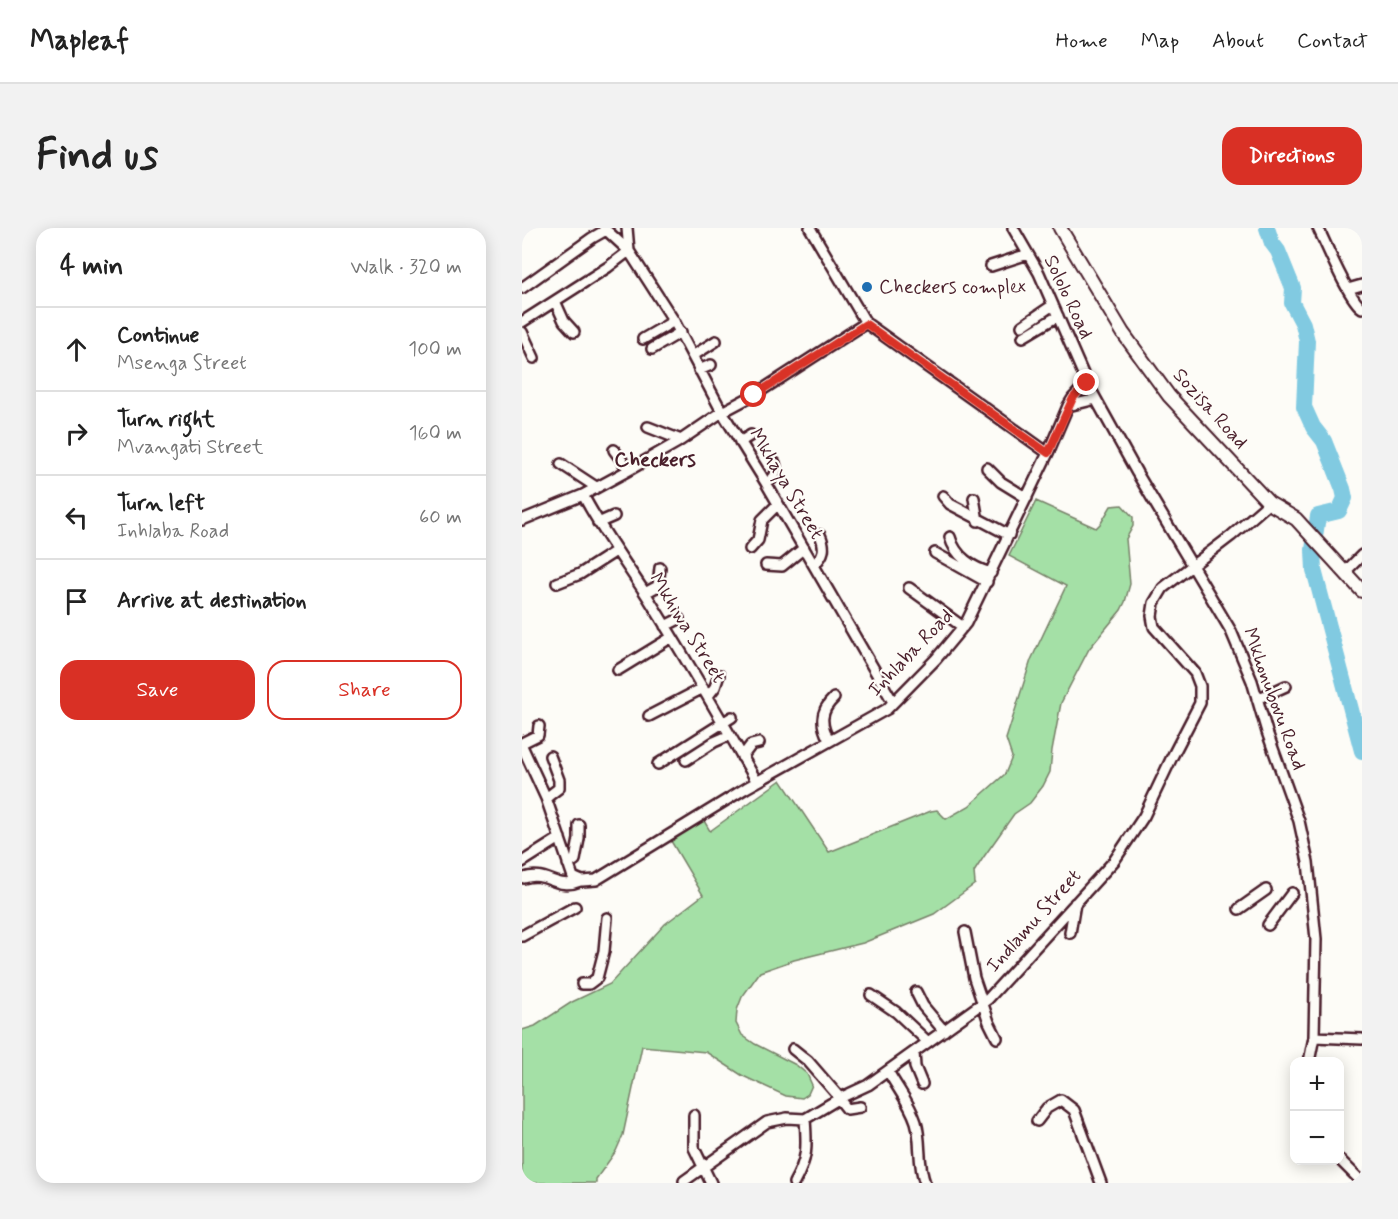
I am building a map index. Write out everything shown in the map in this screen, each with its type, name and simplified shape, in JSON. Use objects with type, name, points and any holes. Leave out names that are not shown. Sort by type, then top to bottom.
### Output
[{"type":"main road","name":"Sozisa Road","points":[[1060,228],[1123,333],[1169,396],[1269,503],[1296,519],[1362,591]]},
{"type":"street","points":[[522,322],[629,251],[627,228]]},
{"type":"street","points":[[810,228],[866,324],[1048,453]]},
{"type":"street","name":"Sololo Road","points":[[1013,228],[1039,273],[1087,383]]},
{"type":"street","points":[[1318,228],[1348,289],[1358,306],[1362,308]]},
{"type":"street","points":[[522,288],[605,229]]},
{"type":"street","name":"Mkhaya Street","points":[[605,229],[629,251],[681,332],[722,412],[766,483],[893,702]]},
{"type":"street","points":[[992,266],[1028,254]]},
{"type":"street","points":[[1348,289],[1362,285]]},
{"type":"street","points":[[555,301],[564,321],[574,332]]},
{"type":"street","points":[[1022,326],[1053,305]]},
{"type":"street","points":[[1023,337],[1058,316]]},
{"type":"street","points":[[643,339],[674,321]]},
{"type":"street","points":[[522,520],[583,495],[629,470],[866,324]]},
{"type":"street","points":[[522,332],[534,358]]},
{"type":"street","points":[[652,349],[681,332]]},
{"type":"street","points":[[694,355],[716,341]]},
{"type":"street","points":[[699,370],[711,365]]},
{"type":"street","name":"Mkhonubovu Road","points":[[1087,383],[1137,473],[1231,631],[1242,654],[1299,821],[1308,862],[1316,939],[1314,1037],[1310,1057]]},
{"type":"street","name":"Inhlaba Road","points":[[524,878],[534,875],[564,884],[596,880],[756,782],[886,709],[936,659],[963,627],[1027,498],[1068,406],[1087,383]]},
{"type":"street","points":[[1068,406],[1096,399]]},
{"type":"street","points":[[648,427],[681,440]]},
{"type":"street","points":[[740,442],[751,435]]},
{"type":"street","points":[[614,450],[629,470]]},
{"type":"street","points":[[766,483],[776,475],[775,463]]},
{"type":"street","points":[[561,464],[596,487]]},
{"type":"street","points":[[987,468],[1001,482],[1027,498]]},
{"type":"street","name":"Mkhiwa Street","points":[[583,495],[598,523],[645,593],[706,692],[728,720],[730,735],[756,782]]},
{"type":"street","points":[[943,496],[950,504],[978,521],[1009,535]]},
{"type":"street","points":[[974,498],[978,521]]},
{"type":"street","name":"Indlamu Street","points":[[684,1181],[767,1122],[787,1118],[805,1119],[868,1085],[983,1002],[1114,861],[1144,816],[1200,703],[1200,687],[1195,673],[1154,627],[1152,616],[1154,603],[1163,588],[1269,503]]},
{"type":"street","points":[[750,549],[758,540],[762,520],[778,504]]},
{"type":"street","points":[[598,523],[614,516]]},
{"type":"street","points":[[814,565],[819,560],[825,546],[820,536]]},
{"type":"street","points":[[950,537],[952,545],[961,557],[989,577]]},
{"type":"street","points":[[766,565],[782,566],[804,548]]},
{"type":"street","points":[[557,583],[580,574],[616,550]]},
{"type":"street","points":[[935,553],[989,577]]},
{"type":"street","points":[[1346,572],[1362,555]]},
{"type":"street","points":[[645,593],[658,586],[660,568]]},
{"type":"street","points":[[909,588],[963,627]]},
{"type":"street","points":[[665,626],[680,619]]},
{"type":"street","points":[[618,670],[672,637]]},
{"type":"street","points":[[649,717],[716,687],[719,675]]},
{"type":"street","points":[[1257,699],[1286,686]]},
{"type":"street","points":[[829,740],[822,724],[822,715],[827,704],[834,698]]},
{"type":"street","points":[[658,764],[728,720]]},
{"type":"street","points":[[539,726],[538,735],[522,745],[525,757],[546,798],[573,877],[581,881]]},
{"type":"street","points":[[686,760],[714,742],[730,735]]},
{"type":"street","points":[[742,757],[751,745],[759,743]]},
{"type":"street","points":[[546,798],[559,788],[559,780],[550,756]]},
{"type":"street","points":[[568,864],[575,860],[578,851],[579,825]]},
{"type":"street","points":[[522,862],[560,838]]},
{"type":"street","points":[[1239,909],[1266,890]]},
{"type":"street","points":[[1268,925],[1292,892]]},
{"type":"street","points":[[1070,933],[1075,903]]},
{"type":"street","points":[[522,936],[575,907]]},
{"type":"street","points":[[582,984],[589,984],[597,978],[604,951],[607,918]]},
{"type":"street","points":[[965,932],[974,978],[997,1038]]},
{"type":"street","points":[[916,992],[923,1006],[944,1030]]},
{"type":"street","points":[[871,995],[896,1012],[928,1042]]},
{"type":"street","points":[[1314,1037],[1359,1040]]},
{"type":"street","points":[[793,1049],[808,1061],[847,1108],[860,1107]]},
{"type":"street","points":[[914,1052],[915,1067],[922,1083]]},
{"type":"street","points":[[888,1071],[916,1122],[920,1172],[925,1183]]},
{"type":"street","points":[[1037,1121],[1047,1108],[1061,1100],[1074,1110],[1101,1183]]},
{"type":"street","points":[[694,1115],[694,1148],[711,1183]]},
{"type":"street","points":[[794,1183],[801,1171],[807,1150],[805,1119]]},
{"type":"street","points":[[1344,1164],[1362,1182]]},
{"type":"green space","points":[[1036,501],[1096,528],[1111,506],[1122,505],[1133,517],[1133,526],[1126,539],[1130,584],[1121,610],[1089,649],[1061,703],[1050,772],[1043,786],[1030,803],[1014,814],[983,858],[974,872],[975,884],[934,914],[863,943],[794,960],[760,972],[742,997],[737,1010],[736,1023],[742,1035],[796,1065],[807,1074],[812,1085],[808,1094],[802,1098],[786,1096],[743,1076],[706,1052],[642,1046],[623,1135],[616,1151],[596,1179],[596,1183],[522,1183],[522,1030],[535,1026],[572,1002],[610,984],[665,924],[703,895],[668,836],[703,819],[710,831],[781,780],[829,852],[931,811],[937,810],[946,819],[969,806],[1005,774],[1012,757],[1006,739],[1031,660],[1066,586],[1009,556]]},
{"type":"waterway","points":[[1267,228],[1293,288],[1292,303],[1303,324],[1307,341],[1304,407],[1313,427],[1324,441],[1345,498],[1339,511],[1318,516],[1313,550],[1314,570],[1362,751]]},
{"type":"place","name":"Checkers complex","points":[[867,287]]},
{"type":"district","name":"Checkers","points":[[655,460]]},
{"type":"route","points":[[754,395],[866,324],[1048,453],[1073,398],[1087,383]]}]
